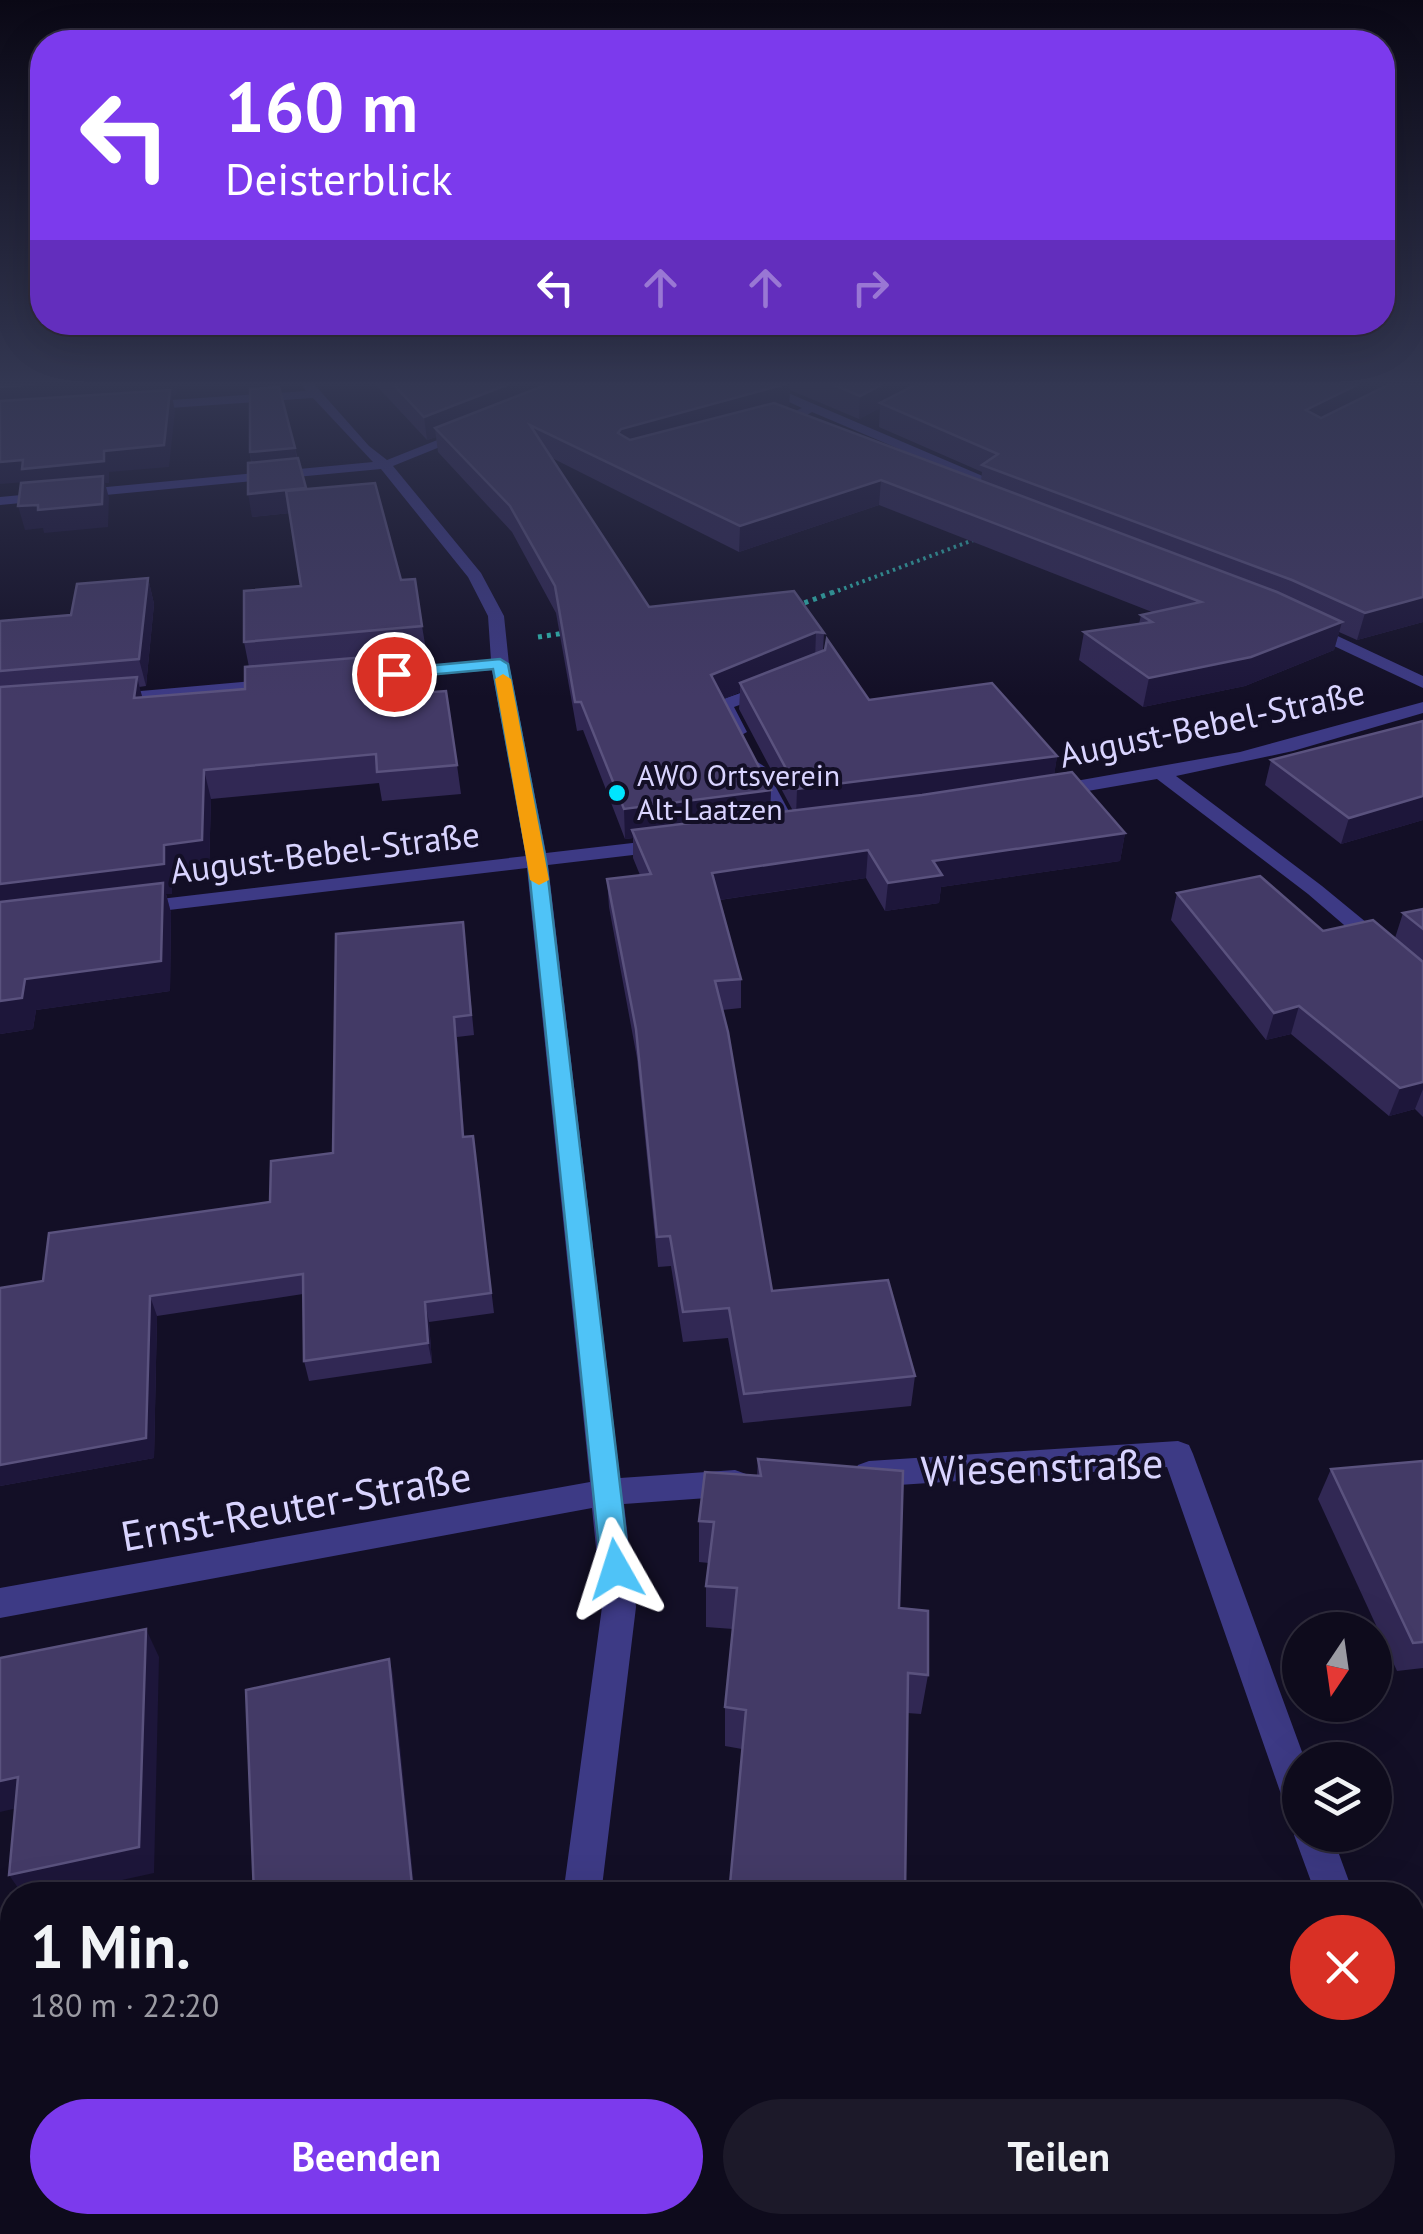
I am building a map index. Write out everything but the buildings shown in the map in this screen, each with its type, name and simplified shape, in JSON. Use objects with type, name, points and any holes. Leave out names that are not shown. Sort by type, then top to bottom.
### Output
[{"type":"street","points":[[0,501],[136,488]]},
{"type":"street","points":[[404,488],[476,576],[496,616],[537,861],[620,1607],[584,1882]]},
{"type":"street","points":[[947,488],[973,498]]},
{"type":"street","points":[[954,491],[962,488]]},
{"type":"street","points":[[1294,621],[1423,682]]},
{"type":"street","points":[[384,674],[499,652]]},
{"type":"street","points":[[789,830],[724,705],[798,676]]},
{"type":"street","points":[[96,700],[288,683]]},
{"type":"street","name":"August-Bebel-Straße","points":[[1025,796],[1163,774],[1369,726],[1423,708]]},
{"type":"street","points":[[1163,774],[1315,890],[1423,981]]},
{"type":"street","name":"August-Bebel-Straße","points":[[118,910],[692,842]]},
{"type":"street","name":"Wiesenstraße","points":[[844,1476],[1178,1454],[1282,1746]]},
{"type":"street","points":[[608,1492],[765,1482]]},
{"type":"street","name":"Ernst-Reuter-Straße","points":[[0,1603],[608,1492]]},
{"type":"street","points":[[1320,1852],[1330,1882]]},
{"type":"path","points":[[792,607],[992,532]]},
{"type":"path","points":[[499,652],[577,632]]},
{"type":"slow traffic","points":[[503,679],[539,880]]},
{"type":"place","name":"AWO Ortsverein Alt-Laatzen","points":[[617,793]]},
{"type":"route","points":[[394,674],[500,664],[537,861],[616,1569]]}]
